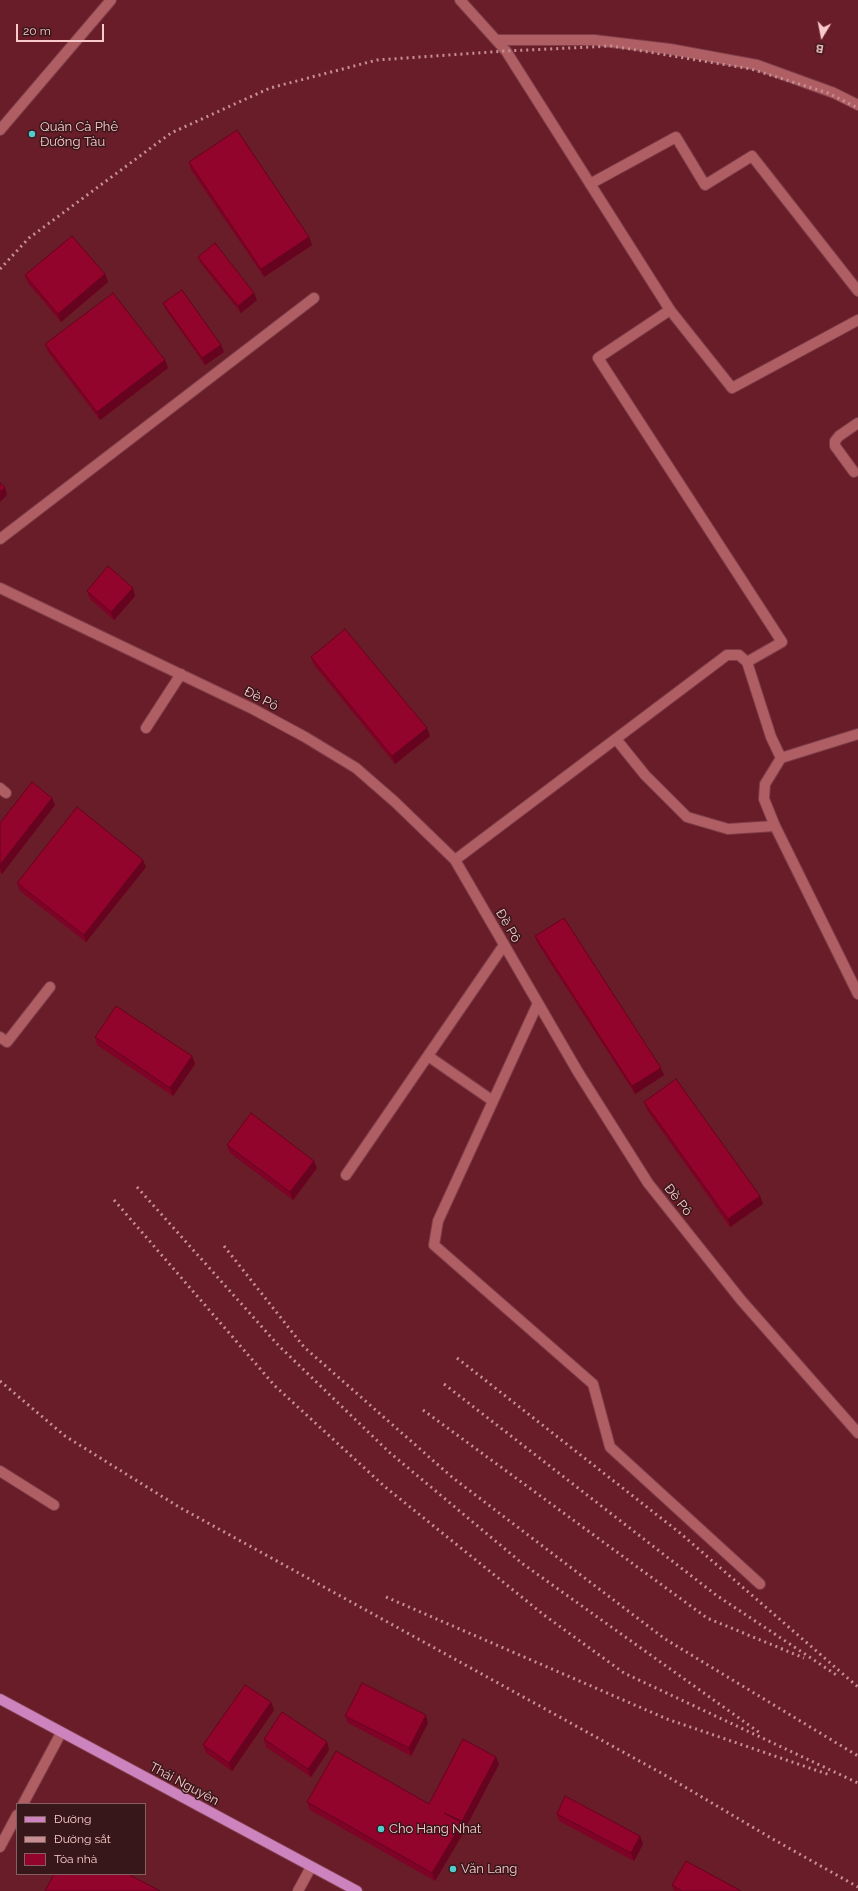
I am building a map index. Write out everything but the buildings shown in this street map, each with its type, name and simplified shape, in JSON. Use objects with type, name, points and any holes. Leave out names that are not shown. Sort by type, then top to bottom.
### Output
[{"type":"main road","name":"Thái Nguyên","points":[[0,1699],[357,1891]]},
{"type":"street","points":[[0,130],[111,0]]},
{"type":"street","points":[[460,0],[506,51],[670,310],[732,388],[858,320]]},
{"type":"street","points":[[496,40],[594,40],[678,50],[757,65],[834,93],[858,106]]},
{"type":"street","points":[[590,184],[676,137],[706,185],[752,156],[858,291]]},
{"type":"street","points":[[0,539],[314,298]]},
{"type":"street","points":[[670,310],[598,358],[782,642],[747,662]]},
{"type":"street","points":[[854,472],[835,446],[835,441],[839,436],[858,423]]},
{"type":"street","name":"Đề Pô","points":[[0,588],[254,709],[305,737],[356,768],[396,802],[455,860],[578,1072],[648,1183],[741,1300],[858,1433]]},
{"type":"street","points":[[455,860],[727,655],[739,655],[747,662],[771,737],[781,758]]},
{"type":"street","points":[[146,728],[181,674]]},
{"type":"street","points":[[858,734],[781,758],[765,784],[764,799],[775,826],[858,994]]},
{"type":"street","points":[[616,739],[645,775],[688,817],[728,829],[775,826]]},
{"type":"street","points":[[346,1175],[504,945]]},
{"type":"street","points":[[4,1039],[50,987]]},
{"type":"street","points":[[538,1003],[438,1221],[434,1245],[593,1384],[610,1447],[760,1584]]},
{"type":"street","points":[[428,1056],[493,1101]]},
{"type":"street","points":[[0,1471],[54,1506]]},
{"type":"street","points":[[24,1803],[61,1733]]},
{"type":"street","points":[[0,1847],[16,1817]]},
{"type":"street","points":[[298,1891],[311,1867]]},
{"type":"railway","points":[[0,269],[29,238],[171,133],[270,88],[377,60],[506,51],[612,46],[751,69],[828,93],[858,108]]},
{"type":"railway","points":[[137,1187],[279,1346],[389,1452],[523,1564],[760,1733]]},
{"type":"railway","points":[[114,1200],[275,1386],[384,1486],[544,1615],[624,1673],[858,1783]]},
{"type":"railway","points":[[224,1246],[304,1347],[453,1478],[665,1639],[858,1756]]},
{"type":"railway","points":[[457,1358],[680,1533],[858,1687]]},
{"type":"railway","points":[[0,1381],[65,1436],[179,1507],[663,1774],[771,1838],[858,1887]]},
{"type":"railway","points":[[444,1384],[716,1595],[838,1676]]},
{"type":"railway","points":[[423,1410],[707,1618],[804,1658]]},
{"type":"railway","points":[[386,1597],[667,1719],[830,1775]]},
{"type":"place","name":"Quán Cà Phê Đường Tàu","points":[[32,134]]},
{"type":"place","name":"Cho Hang Nhat","points":[[381,1829]]},
{"type":"place","name":"Văn Lang","points":[[453,1869]]}]
